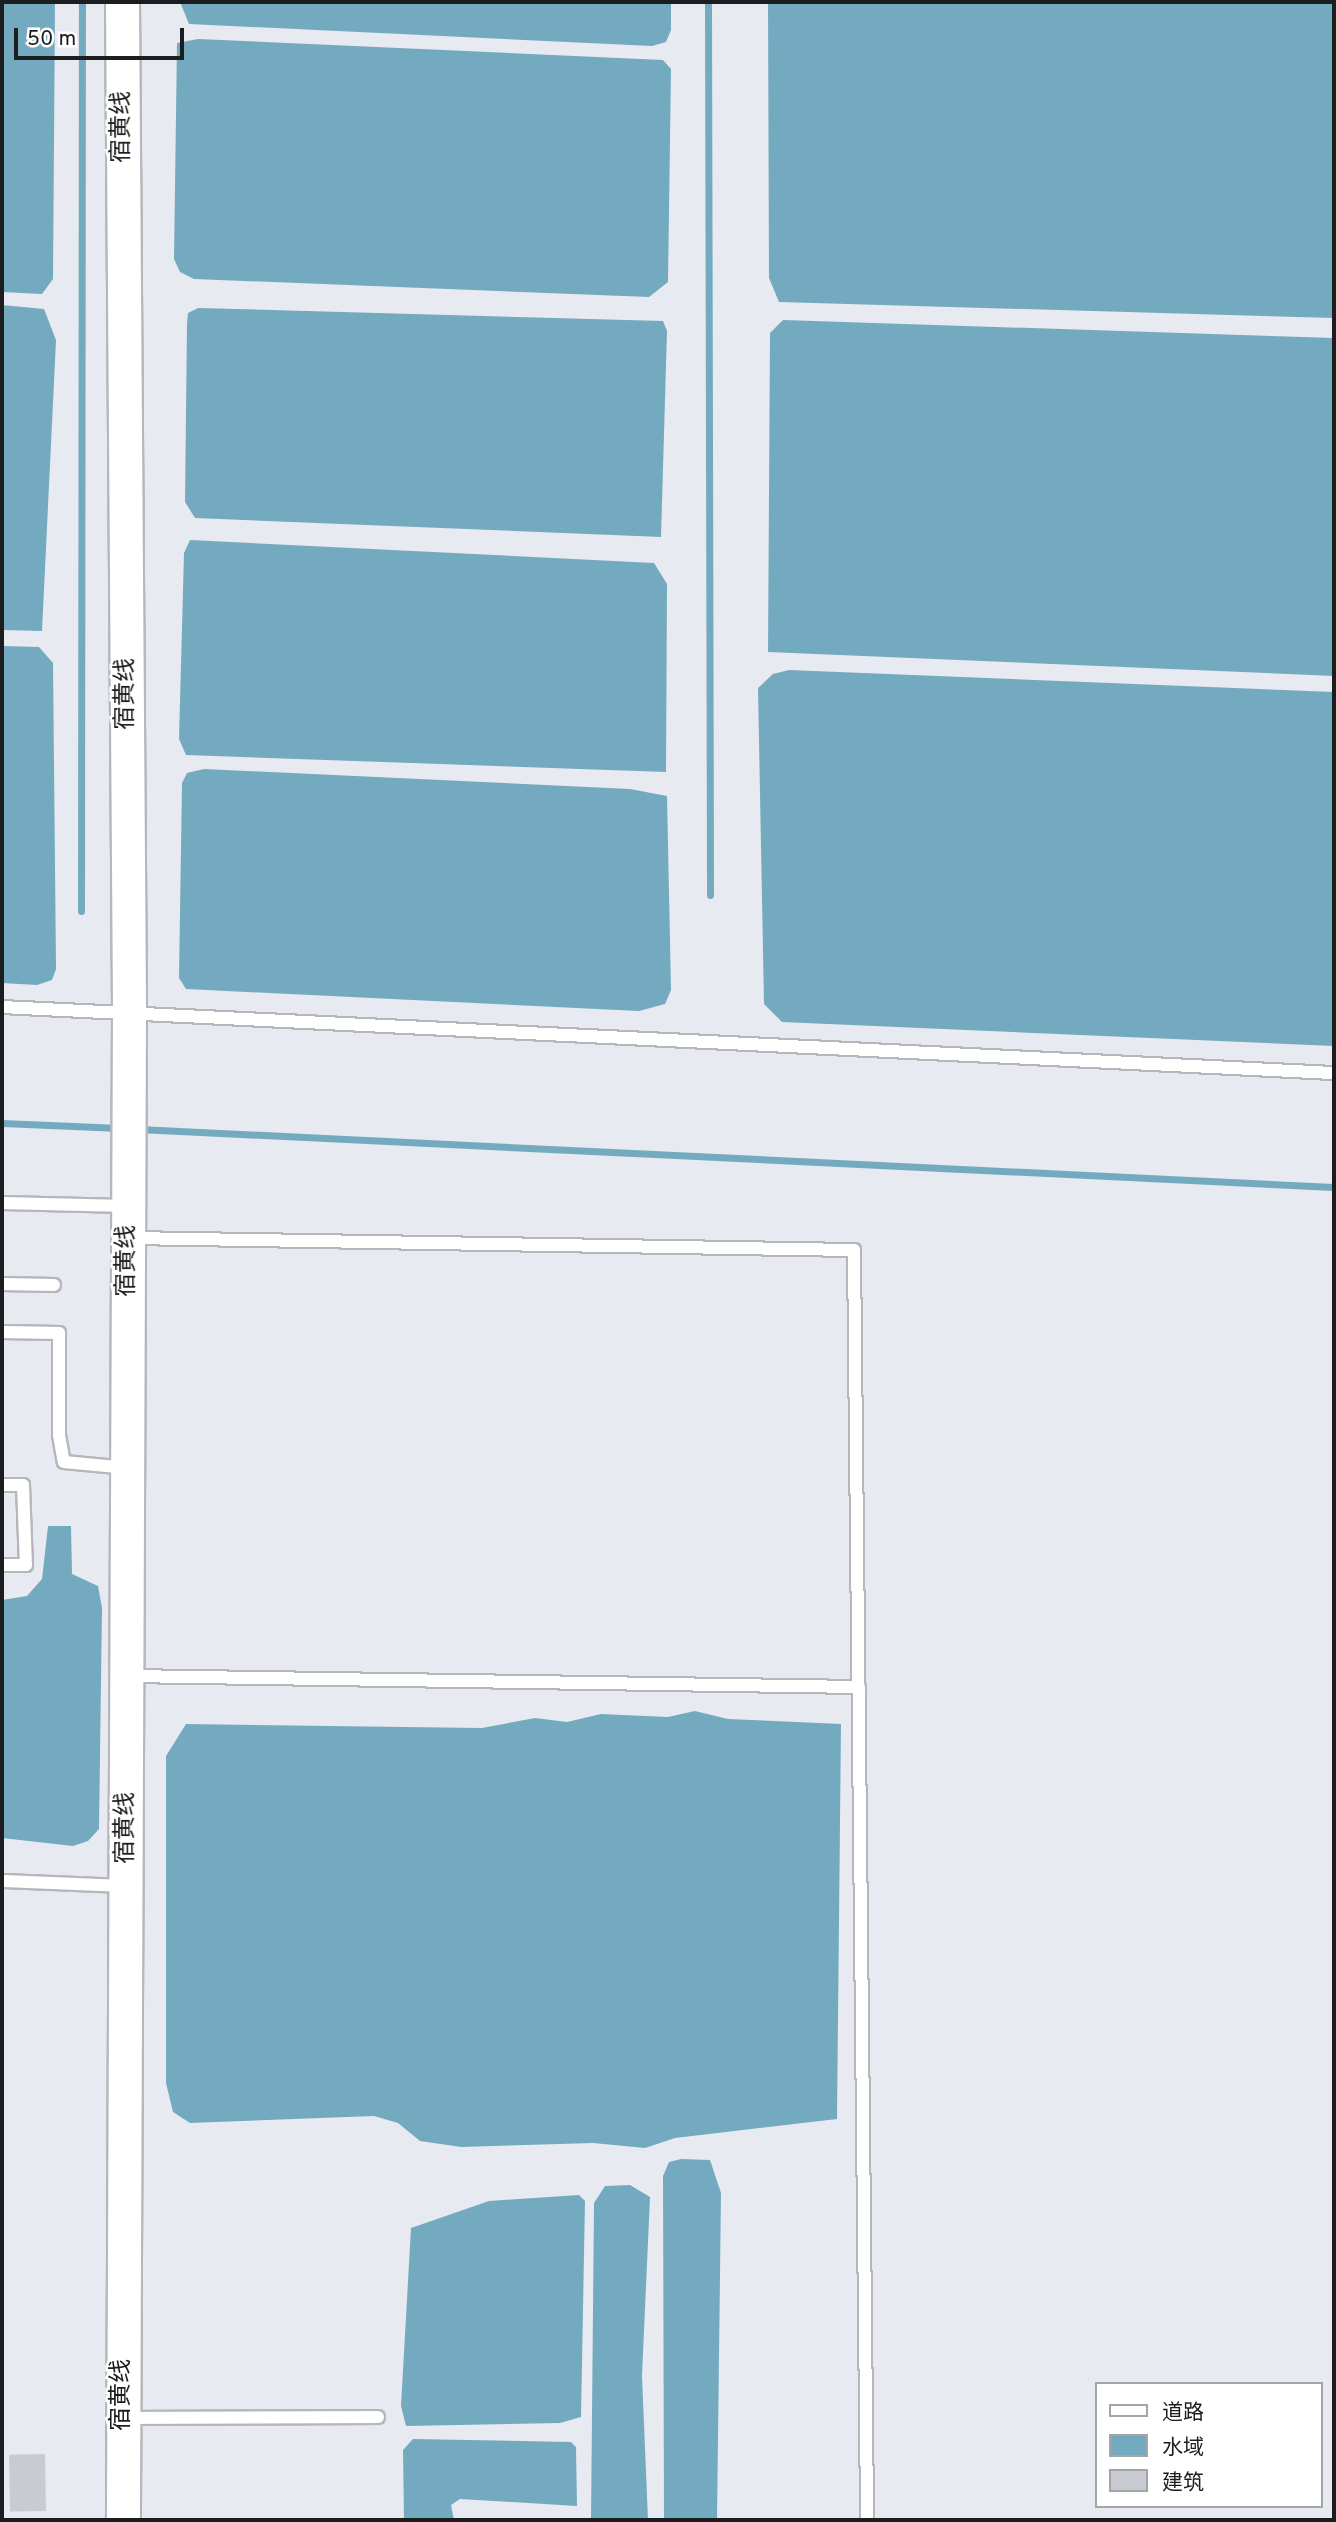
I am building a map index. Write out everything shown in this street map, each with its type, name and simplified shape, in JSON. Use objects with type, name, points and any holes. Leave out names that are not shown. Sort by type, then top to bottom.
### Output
[{"type":"main road","name":"宿黄线","points":[[122,2],[129,1012],[122,2520]]},
{"type":"lane","points":[[2,1007],[1334,1073]]},
{"type":"lane","points":[[2,1203],[854,1250],[867,2520]]},
{"type":"lane","points":[[2,1283],[54,1285]]},
{"type":"lane","points":[[2,1332],[60,1333],[59,1434],[64,1462],[128,1468]]},
{"type":"lane","points":[[2,1485],[23,1485],[26,1565],[2,1565]]},
{"type":"lane","points":[[127,1676],[859,1688]]},
{"type":"lane","points":[[2,1881],[126,1886]]},
{"type":"lane","points":[[123,2418],[378,2417]]},
{"type":"water","points":[[2,2],[55,2],[53,279],[42,294],[2,292]]},
{"type":"water","points":[[180,2],[671,2],[671,30],[666,42],[652,46],[189,24]]},
{"type":"water","points":[[768,2],[1334,2],[1334,318],[779,302],[769,278]]},
{"type":"water","points":[[198,39],[663,60],[671,69],[668,282],[649,297],[194,279],[180,272],[174,259],[177,43]]},
{"type":"water","points":[[2,305],[44,309],[56,340],[42,631],[2,630]]},
{"type":"water","points":[[198,308],[663,321],[667,331],[661,537],[195,518],[185,502],[187,324],[188,313]]},
{"type":"water","points":[[783,320],[1334,338],[1334,676],[768,652],[770,333]]},
{"type":"water","points":[[190,540],[654,563],[667,584],[666,772],[186,755],[179,739],[184,553]]},
{"type":"water","points":[[2,646],[39,647],[53,663],[56,969],[52,980],[37,985],[2,983]]},
{"type":"water","points":[[789,670],[1334,692],[1334,1046],[782,1022],[764,1004],[758,688],[773,674]]},
{"type":"water","points":[[204,769],[630,789],[667,796],[671,990],[665,1004],[639,1011],[186,989],[179,978],[182,783],[187,773]]},
{"type":"water","points":[[48,1526],[71,1526],[72,1574],[98,1586],[102,1608],[99,1829],[88,1841],[73,1846],[2,1838],[2,1600],[27,1596],[42,1579]]},
{"type":"water","points":[[695,1711],[728,1719],[841,1724],[837,2119],[675,2138],[645,2148],[593,2143],[461,2147],[420,2141],[398,2123],[374,2116],[190,2123],[173,2112],[166,2083],[166,1756],[186,1724],[482,1728],[535,1718],[567,1722],[601,1714],[668,1717]]},
{"type":"water","points":[[681,2159],[710,2160],[721,2193],[717,2520],[664,2520],[663,2176],[669,2162]]},
{"type":"water","points":[[630,2185],[650,2197],[642,2376],[648,2520],[591,2520],[594,2203],[605,2186]]},
{"type":"water","points":[[579,2195],[585,2201],[581,2417],[560,2423],[406,2426],[401,2406],[411,2228],[489,2201]]},
{"type":"water","points":[[413,2439],[571,2442],[576,2447],[577,2506],[460,2499],[451,2505],[454,2520],[404,2520],[403,2450]]},
{"type":"building","points":[[45,2454],[46,2511],[10,2512],[9,2455]]},
{"type":"waterway","points":[[81,911],[82,2]]},
{"type":"waterway","points":[[708,2],[710,895]]},
{"type":"waterway","points":[[2,1123],[120,1128]]},
{"type":"waterway","points":[[139,1129],[1334,1187]]}]
